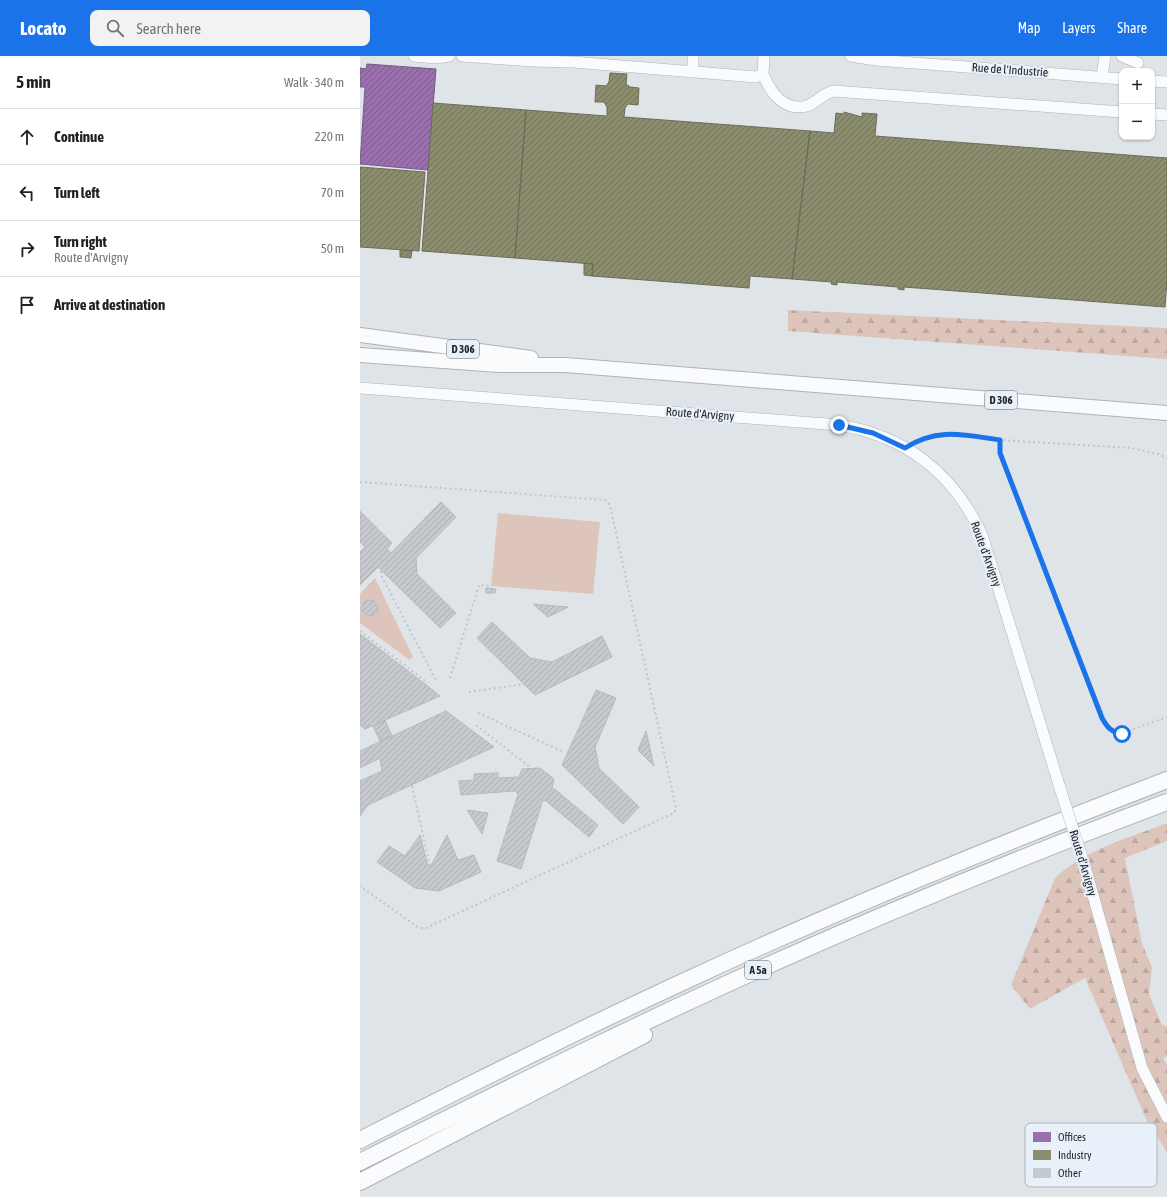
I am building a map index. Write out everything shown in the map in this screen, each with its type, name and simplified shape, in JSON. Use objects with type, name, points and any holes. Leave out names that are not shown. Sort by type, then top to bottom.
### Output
[{"type":"highway","name":"A 5a","points":[[360,1140],[500,1069],[737,958],[959,862],[1167,780]]},
{"type":"highway","name":"A 5a","points":[[360,1162],[536,1075],[780,960],[977,876],[1167,802]]},
{"type":"highway","points":[[360,1182],[656,1029],[702,996]]},
{"type":"main road","name":"D 306","points":[[360,335],[532,358],[565,365]]},
{"type":"main road","name":"D 306","points":[[360,355],[499,365],[565,365],[1167,413]]},
{"type":"street","points":[[414,56],[436,58],[449,56]]},
{"type":"street","points":[[462,56],[534,59],[756,77],[763,74]]},
{"type":"street","points":[[693,56],[693,72]]},
{"type":"street","points":[[764,56],[763,74],[767,83],[778,99],[787,105],[807,106],[825,93],[845,91],[1119,112]]},
{"type":"street","name":"Rue de l'Industrie","points":[[851,56],[876,60],[1119,78]]},
{"type":"street","points":[[1102,77],[1105,56]]},
{"type":"street","points":[[1122,56],[1138,63]]},
{"type":"street","points":[[1155,81],[1167,82]]},
{"type":"street","points":[[1155,114],[1167,116]]},
{"type":"street","name":"Route d'Arvigny","points":[[360,388],[839,425],[873,433],[905,448],[932,466],[946,479],[968,508],[982,536],[1085,867],[1142,1068],[1167,1117]]},
{"type":"path","points":[[905,448],[929,436],[944,433],[1000,440],[1131,448],[1158,454],[1167,458]]},
{"type":"path","points":[[1000,440],[1000,453],[1108,727],[1115,732],[1122,734],[1167,718]]},
{"type":"path","points":[[360,482],[605,500],[610,505],[676,808],[674,813],[426,928],[419,928],[360,886]]},
{"type":"path","points":[[382,571],[382,577],[436,680]]},
{"type":"path","points":[[450,678],[479,585],[491,586]]},
{"type":"path","points":[[360,631],[428,683]]},
{"type":"path","points":[[469,692],[524,684]]},
{"type":"path","points":[[478,713],[564,752]]},
{"type":"path","points":[[476,725],[530,768]]},
{"type":"path","points":[[412,786],[430,866]]},
{"type":"green space","points":[[788,310],[1167,328],[1167,359],[788,331]]},
{"type":"green space","points":[[498,513],[600,522],[593,594],[491,586]]},
{"type":"green space","points":[[375,578],[413,657],[409,660],[360,623],[360,594]]},
{"type":"green space","points":[[1167,823],[1167,841],[1125,858],[1142,943],[1152,968],[1149,994],[1162,1025],[1167,1026],[1167,1056],[1163,1058],[1167,1065],[1167,1152],[1157,1136],[1157,1123],[1148,1123],[1147,1121],[1085,978],[1030,1009],[1011,985],[1055,878],[1080,859],[1123,839]]},
{"type":"building: Offices","points":[[367,64],[436,69],[428,170],[360,164],[365,87],[360,87],[360,68],[366,69]]},
{"type":"building: Industry","points":[[610,73],[627,74],[626,84],[630,87],[639,88],[638,105],[628,104],[625,108],[624,117],[810,131],[792,279],[750,276],[749,288],[592,276],[593,264],[515,258],[526,110],[607,116],[607,107],[604,102],[595,102],[596,85],[606,86],[609,82]]},
{"type":"building: Industry","points":[[433,103],[526,110],[515,258],[422,251]]},
{"type":"building: Industry","points":[[844,112],[862,117],[862,113],[877,114],[875,136],[1167,158],[1167,280],[1165,307],[904,287],[904,290],[898,289],[898,287],[837,282],[837,285],[831,284],[832,282],[792,279],[810,131],[834,133],[836,113],[844,114]]},
{"type":"building: Industry","points":[[360,167],[425,172],[419,251],[360,247]]},
{"type":"building: Industry","points":[[400,250],[412,251],[411,258],[400,257]]},
{"type":"building: Industry","points":[[584,263],[593,264],[592,276],[584,275]]},
{"type":"building: Other","points":[[441,502],[456,517],[416,558],[417,574],[456,613],[440,628],[378,567],[360,585],[360,552],[365,547],[360,542],[360,511],[392,543],[387,549],[391,553]]},
{"type":"building: Other","points":[[486,588],[496,589],[495,593],[486,593]]},
{"type":"building: Other","points":[[370,600],[377,605],[378,608],[373,615],[370,616],[363,611],[362,608],[367,601]]},
{"type":"building: Other","points":[[533,604],[568,607],[548,617]]},
{"type":"building: Other","points":[[492,622],[530,658],[552,662],[602,636],[612,657],[535,695],[477,638]]},
{"type":"building: Other","points":[[360,634],[440,696],[365,729],[360,725]]},
{"type":"building: Other","points":[[596,690],[616,698],[595,747],[599,768],[639,807],[623,824],[562,765]]},
{"type":"building: Other","points":[[446,711],[494,747],[368,805],[360,816],[360,781],[382,771],[380,758],[360,768],[360,751]]},
{"type":"building: Other","points":[[385,720],[392,736],[380,741],[373,726]]},
{"type":"building: Other","points":[[646,731],[654,766],[638,750]]},
{"type":"building: Other","points":[[540,768],[554,779],[552,787],[598,825],[589,837],[543,800],[521,869],[497,861],[518,794],[515,791],[461,795],[459,781],[474,780],[474,774],[498,773],[498,778],[519,777],[522,769]]},
{"type":"building: Other","points":[[467,810],[488,813],[482,834]]},
{"type":"building: Other","points":[[420,835],[428,866],[432,864],[447,835],[458,860],[474,855],[481,872],[439,891],[415,888],[377,862],[389,846],[405,856]]},
{"type":"route","points":[[839,425],[857,428],[873,433],[905,448],[929,436],[944,433],[1000,440],[1000,453],[1102,718],[1108,727],[1115,732],[1122,734]]}]
